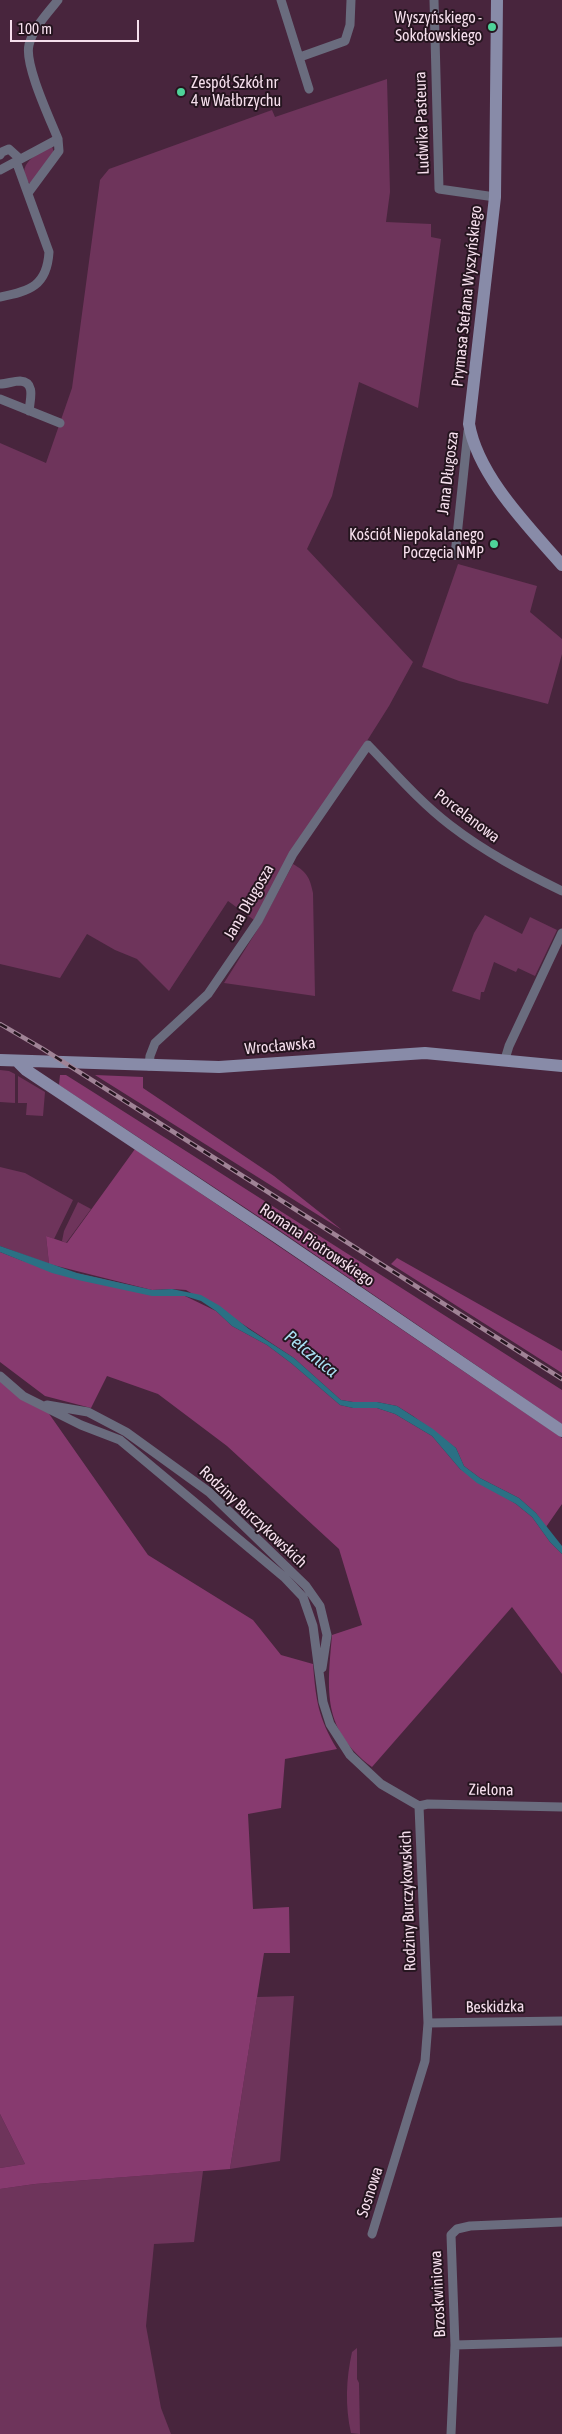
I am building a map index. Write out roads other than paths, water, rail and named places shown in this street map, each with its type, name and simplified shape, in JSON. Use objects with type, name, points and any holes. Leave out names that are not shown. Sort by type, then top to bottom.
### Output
[{"type":"street","points":[[28,193],[59,151],[58,140],[28,60],[28,46],[33,35],[58,0]]},
{"type":"street","points":[[281,0],[309,89]]},
{"type":"street","points":[[300,57],[346,41],[350,26],[351,0]]},
{"type":"street","name":"Ludwika Pasteura","points":[[434,0],[439,189],[495,197]]},
{"type":"street","name":"Prymasa Stefana Wyszyńskiego","points":[[497,0],[495,197],[469,424],[478,455],[496,484],[525,522],[562,565]]},
{"type":"street","points":[[0,297],[30,290],[44,275],[49,264],[50,252],[18,160],[9,149],[2,152],[0,157],[2,169],[18,160],[58,140]]},
{"type":"street","points":[[0,384],[20,381],[28,384],[32,391],[29,411]]},
{"type":"street","points":[[0,399],[60,423]]},
{"type":"street","name":"Jana Długosza","points":[[455,555],[469,424]]},
{"type":"street","name":"Jana Długosza","points":[[149,1066],[150,1056],[155,1043],[208,994],[258,921],[293,854],[368,745]]},
{"type":"street","name":"Porcelanowa","points":[[368,745],[419,798],[449,825],[506,863],[562,891]]},
{"type":"street","points":[[505,1060],[509,1046],[562,933]]},
{"type":"street","name":"Wrocławska","points":[[0,1060],[149,1066],[238,1066],[412,1053],[562,1066]]},
{"type":"street","name":"Romana Piotrowskiego","points":[[17,1061],[26,1070],[52,1088],[276,1236],[562,1431]]},
{"type":"street","points":[[42,1062],[45,1078],[52,1088]]},
{"type":"street","name":"Rodziny Burczykowskich","points":[[0,1376],[23,1396],[81,1425],[120,1440],[284,1577],[303,1597],[313,1626],[321,1680],[322,1702],[330,1724],[350,1756],[381,1784],[419,1806],[428,2023],[425,2061],[396,2159]]},
{"type":"street","name":"Rodziny Burczykowskich","points":[[37,1403],[88,1412],[126,1432],[209,1492],[300,1580],[320,1606],[327,1635],[321,1680]]},
{"type":"street","name":"Zielona","points":[[419,1806],[428,1804],[562,1807]]},
{"type":"street","name":"Beskidzka","points":[[428,2023],[562,2021]]},
{"type":"street","name":"Sosnowa","points":[[372,2234],[396,2159]]},
{"type":"street","name":"Brzoskwiniowa","points":[[451,2434],[455,2345],[451,2235],[457,2230],[470,2226],[562,2222]]},
{"type":"street","name":"Brzoskwiniowa","points":[[455,2345],[562,2342]]},
{"type":"water","points":[[0,1246],[77,1273],[152,1290],[172,1289],[201,1295],[220,1306],[249,1329],[294,1358],[341,1400],[377,1402],[397,1406],[433,1429],[456,1448],[464,1466],[480,1478],[519,1498],[536,1513],[562,1546],[562,1554],[550,1542],[532,1517],[516,1504],[477,1483],[460,1469],[432,1436],[395,1414],[377,1408],[353,1408],[340,1405],[267,1345],[232,1326],[216,1311],[201,1301],[185,1296],[152,1296],[52,1273],[0,1252]]},
{"type":"railway","points":[[0,1024],[43,1049],[562,1379]]},
{"type":"place","name":"Wyszyńskiego - Sokołowskiego","points":[[492,27]]},
{"type":"place","name":"Zespół Szkół nr 4 w Wałbrzychu","points":[[181,92]]},
{"type":"place","name":"Kościół Niepokalanego Poczęcia NMP","points":[[494,544]]},
{"type":"water label","name":"Pełcznica","points":[[311,1354]]}]
